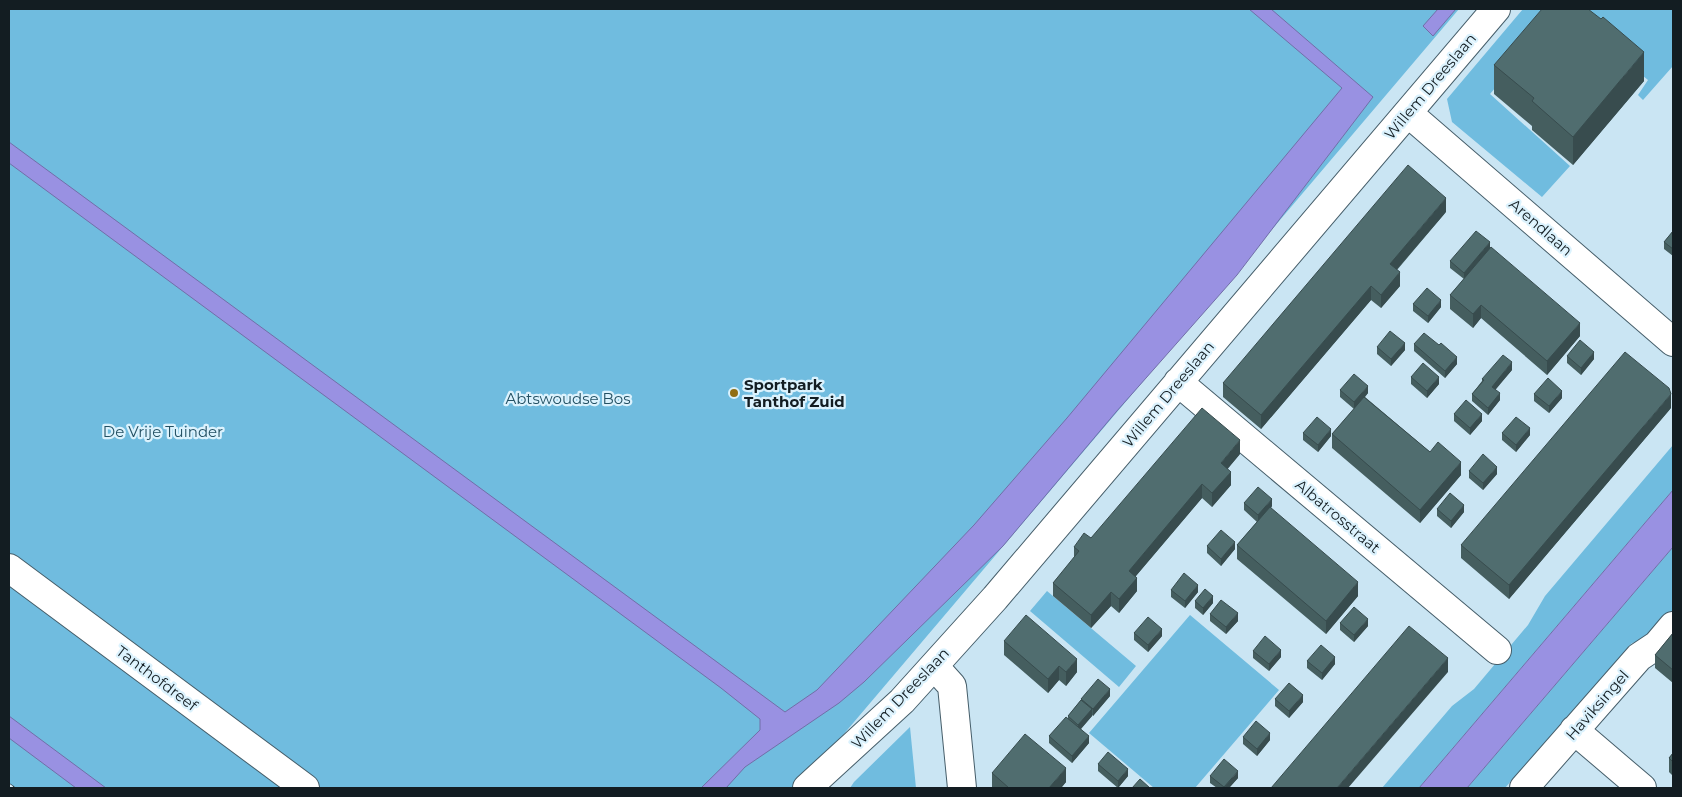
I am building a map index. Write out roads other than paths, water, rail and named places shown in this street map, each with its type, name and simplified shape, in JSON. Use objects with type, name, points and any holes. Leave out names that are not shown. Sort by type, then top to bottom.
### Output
[{"type":"street","name":"Willem Dreeslaan","points":[[807,788],[822,779],[902,701],[934,666],[1496,9]]},
{"type":"street","name":"Arendlaan","points":[[1408,113],[1673,342]]},
{"type":"street","name":"Albatrosstraat","points":[[1178,382],[1498,650]]},
{"type":"street","name":"Tanthofdreef","points":[[9,568],[305,788]]},
{"type":"street","name":"Haviksingel","points":[[1524,788],[1639,656],[1657,645],[1673,626]]},
{"type":"street","points":[[934,666],[952,686],[962,788]]},
{"type":"street","points":[[1574,730],[1642,788]]},
{"type":"place","name":"Sportpark Tanthof Zuid","points":[[734,393]]},
{"type":"park label","name":"Abtswoudse Bos","points":[[568,398]]},
{"type":"park label","name":"De Vrije Tuinder","points":[[163,431]]}]
